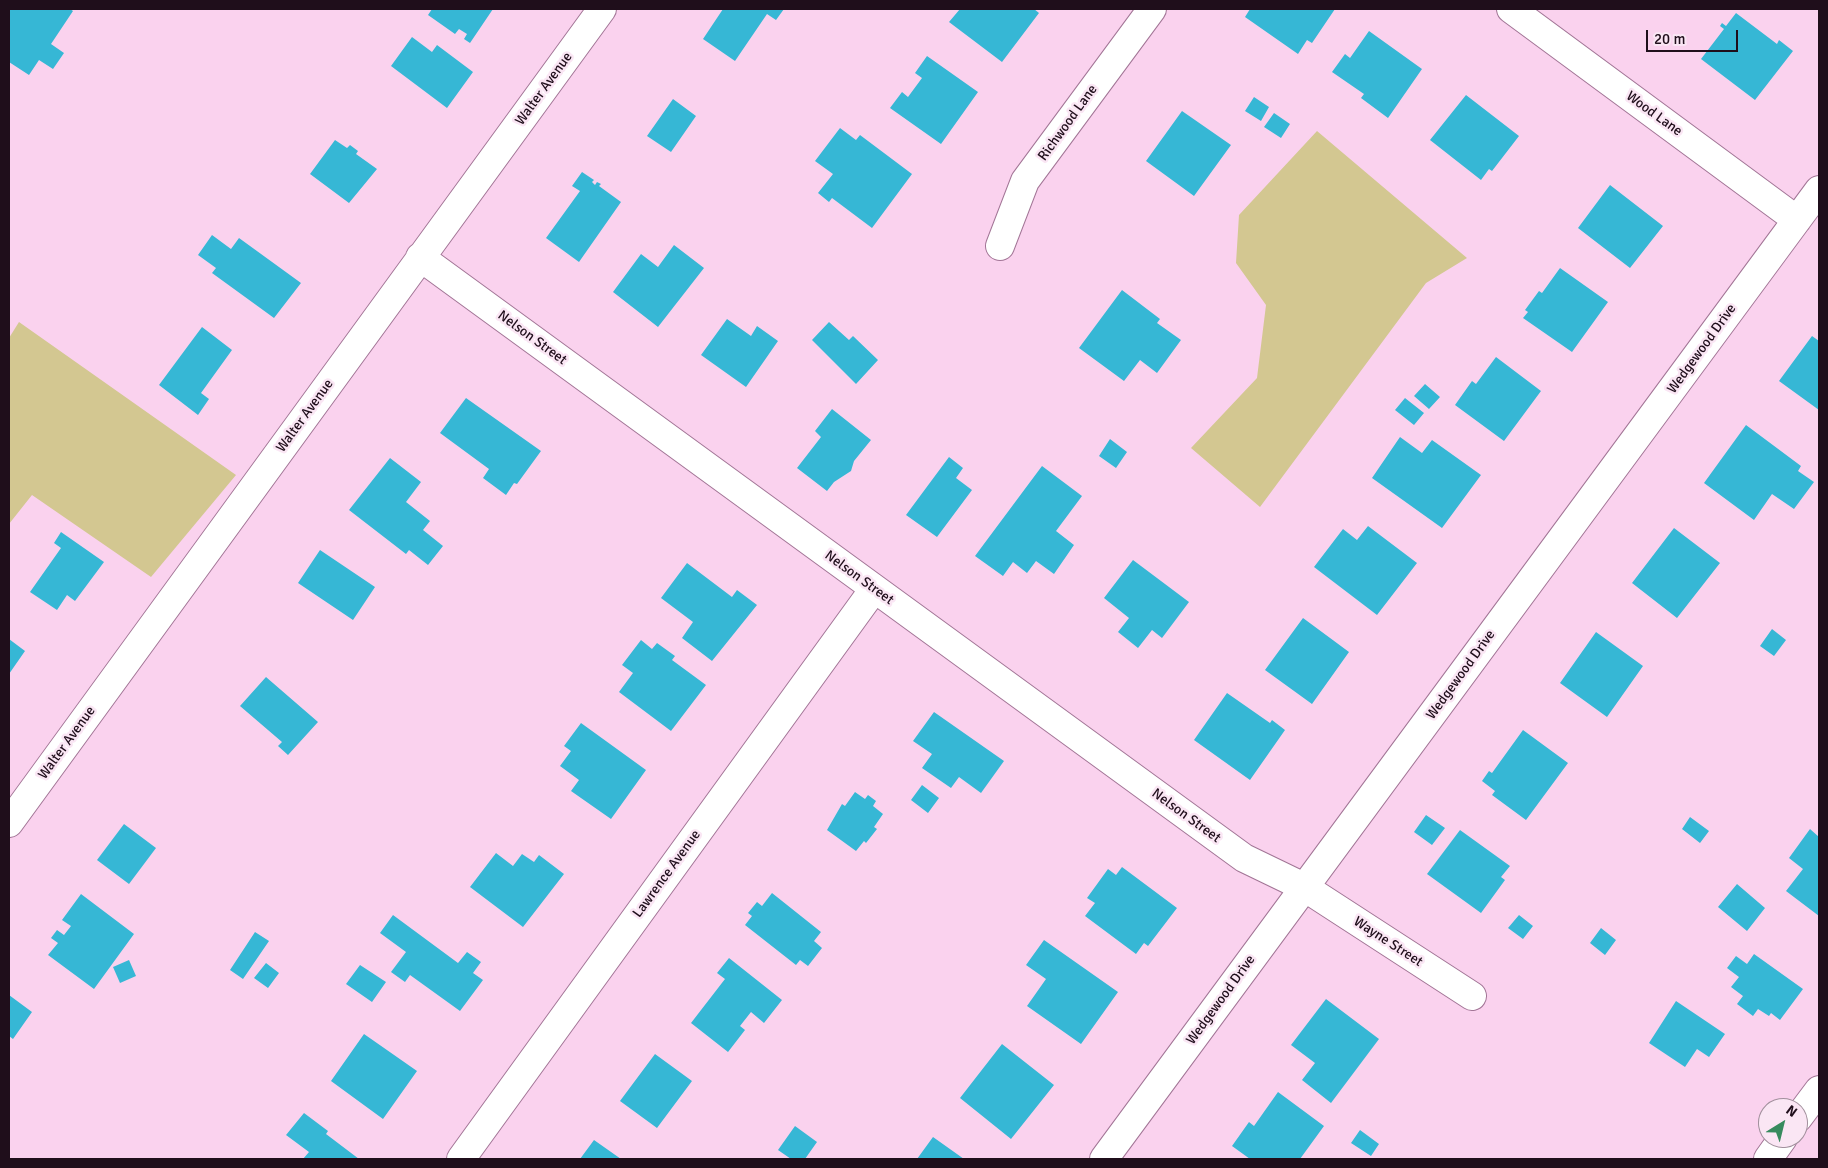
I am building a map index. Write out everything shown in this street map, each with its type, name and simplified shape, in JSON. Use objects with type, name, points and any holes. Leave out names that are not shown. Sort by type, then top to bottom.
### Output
[{"type":"street","name":"Walter Avenue","points":[[9,823],[602,9]]},
{"type":"street","name":"Richwood Lane","points":[[1000,246],[1025,181],[1152,9]]},
{"type":"street","name":"Wood Lane","points":[[1511,9],[1797,220]]},
{"type":"street","name":"Wedgewood Drive","points":[[1104,1159],[1819,190]]},
{"type":"street","name":"Nelson Street","points":[[420,257],[1244,858],[1304,888]]},
{"type":"street","name":"Lawrence Avenue","points":[[461,1159],[874,589]]},
{"type":"street","name":"Wayne Street","points":[[1304,888],[1472,996]]},
{"type":"street","points":[[1808,1105],[1819,1090]]},
{"type":"street","points":[[1768,1159],[1776,1148]]},
{"type":"shaded area","points":[[1317,131],[1467,258],[1426,283],[1260,507],[1191,448],[1257,378],[1266,305],[1236,263],[1239,215]]},
{"type":"shaded area","points":[[19,322],[236,475],[151,577],[32,495],[9,524],[9,338]]},
{"type":"building","points":[[9,9],[70,9],[73,11],[51,44],[64,53],[53,69],[39,60],[29,75],[9,62]]},
{"type":"building","points":[[432,9],[493,9],[470,43],[464,39],[467,34],[459,29],[455,34],[428,15]]},
{"type":"building","points":[[723,9],[784,9],[776,20],[767,14],[735,61],[703,39]]},
{"type":"building","points":[[960,9],[1034,9],[1039,13],[1002,62],[949,22]]},
{"type":"building","points":[[1250,9],[1335,9],[1312,43],[1307,40],[1298,54],[1245,17]]},
{"type":"building","points":[[1736,13],[1777,44],[1779,40],[1793,51],[1755,100],[1701,59],[1724,29],[1720,26],[1722,23],[1726,26]]},
{"type":"building","points":[[1369,31],[1422,69],[1388,118],[1361,98],[1364,94],[1332,72],[1345,54],[1350,58]]},
{"type":"building","points":[[412,37],[432,52],[437,45],[473,72],[447,108],[391,66]]},
{"type":"building","points":[[927,56],[978,92],[941,144],[890,108],[902,92],[908,97],[922,78],[915,73]]},
{"type":"building","points":[[1466,95],[1519,136],[1492,171],[1489,169],[1481,180],[1430,140]]},
{"type":"building","points":[[1254,97],[1269,107],[1261,121],[1245,111]]},
{"type":"building","points":[[673,99],[696,116],[671,152],[647,136]]},
{"type":"building","points":[[1182,111],[1231,145],[1194,196],[1146,161]]},
{"type":"building","points":[[1274,113],[1290,124],[1281,138],[1264,127]]},
{"type":"building","points":[[840,128],[856,140],[860,135],[912,174],[872,228],[832,198],[829,202],[818,193],[833,174],[815,161]]},
{"type":"building","points":[[335,140],[347,148],[350,145],[358,151],[356,154],[377,169],[349,203],[310,174]]},
{"type":"building","points":[[582,172],[594,180],[592,182],[595,185],[597,182],[601,184],[599,186],[621,202],[579,262],[546,238],[580,191],[572,186]]},
{"type":"building","points":[[1610,185],[1663,226],[1630,268],[1578,228]]},
{"type":"building","points":[[212,235],[231,249],[239,238],[301,283],[274,318],[212,273],[216,268],[198,255]]},
{"type":"building","points":[[674,245],[704,268],[658,327],[613,292],[641,254],[658,267]]},
{"type":"building","points":[[1560,268],[1608,302],[1572,352],[1523,318],[1528,312],[1525,310],[1539,291],[1542,293]]},
{"type":"building","points":[[1122,290],[1160,319],[1157,323],[1181,340],[1157,373],[1140,360],[1124,381],[1079,348]]},
{"type":"building","points":[[727,319],[751,336],[757,326],[778,341],[746,387],[701,355]]},
{"type":"building","points":[[829,322],[849,340],[853,336],[878,360],[856,384],[812,340]]},
{"type":"building","points":[[202,327],[232,350],[201,393],[209,399],[198,415],[159,385]]},
{"type":"building","points":[[1812,336],[1819,341],[1819,410],[1779,381]]},
{"type":"building","points":[[1496,357],[1541,391],[1504,441],[1455,405],[1472,381],[1476,384]]},
{"type":"building","points":[[1425,384],[1440,397],[1429,409],[1414,396]]},
{"type":"building","points":[[466,398],[541,451],[517,484],[514,483],[506,495],[483,478],[489,469],[440,433]]},
{"type":"building","points":[[1405,398],[1424,413],[1414,425],[1395,410]]},
{"type":"building","points":[[832,409],[871,440],[854,461],[851,471],[834,482],[827,491],[797,468],[821,437],[815,431]]},
{"type":"building","points":[[1746,425],[1801,466],[1798,471],[1814,482],[1794,509],[1772,494],[1754,520],[1704,483]]},
{"type":"building","points":[[1400,437],[1422,453],[1432,440],[1481,475],[1442,528],[1372,478]]},
{"type":"building","points":[[1110,439],[1127,452],[1116,468],[1099,456]]},
{"type":"building","points":[[949,457],[963,468],[956,478],[972,490],[937,537],[906,515]]},
{"type":"building","points":[[390,458],[421,482],[406,502],[430,521],[423,530],[443,546],[428,565],[409,550],[406,554],[349,510]]},
{"type":"building","points":[[1042,466],[1082,496],[1056,531],[1074,545],[1054,574],[1036,561],[1027,573],[1013,562],[1003,576],[975,556]]},
{"type":"building","points":[[1368,526],[1417,563],[1377,615],[1314,567],[1343,529],[1357,540]]},
{"type":"building","points":[[1674,528],[1720,563],[1677,618],[1632,583]]},
{"type":"building","points":[[61,532],[104,562],[75,601],[67,595],[57,610],[30,592],[61,548],[54,543]]},
{"type":"building","points":[[320,550],[375,587],[353,620],[298,583]]},
{"type":"building","points":[[1133,560],[1189,602],[1162,638],[1152,630],[1138,648],[1118,632],[1129,618],[1104,598]]},
{"type":"building","points":[[687,563],[732,597],[737,590],[757,605],[712,661],[682,638],[693,622],[661,598]]},
{"type":"building","points":[[1303,618],[1349,652],[1312,704],[1265,670]]},
{"type":"building","points":[[1772,629],[1786,640],[1774,656],[1760,646]]},
{"type":"building","points":[[1596,632],[1643,666],[1607,717],[1560,683]]},
{"type":"building","points":[[9,639],[25,651],[9,674]]},
{"type":"building","points":[[641,640],[652,649],[657,643],[675,656],[672,660],[706,685],[671,731],[619,692],[633,673],[622,665]]},
{"type":"building","points":[[266,677],[318,722],[288,755],[278,746],[282,742],[240,706]]},
{"type":"building","points":[[1227,693],[1270,723],[1272,720],[1285,730],[1250,780],[1194,740]]},
{"type":"building","points":[[934,712],[1004,761],[981,793],[959,777],[951,788],[922,768],[932,754],[913,741]]},
{"type":"building","points":[[581,723],[646,770],[611,819],[571,791],[579,780],[560,766],[571,751],[564,746]]},
{"type":"building","points":[[1523,730],[1568,763],[1526,820],[1492,795],[1495,791],[1482,781],[1489,771],[1492,773]]},
{"type":"building","points":[[922,785],[939,798],[928,813],[911,800]]},
{"type":"building","points":[[855,792],[865,799],[868,795],[876,801],[873,806],[883,814],[874,827],[877,829],[866,843],[864,841],[856,851],[827,830],[842,804],[845,806]]},
{"type":"building","points":[[1426,815],[1445,828],[1432,845],[1414,832]]},
{"type":"building","points":[[1690,817],[1709,831],[1700,843],[1682,829]]},
{"type":"building","points":[[124,824],[156,848],[129,884],[97,860]]},
{"type":"building","points":[[1810,829],[1819,837],[1819,916],[1786,891],[1803,869],[1789,858]]},
{"type":"building","points":[[1460,830],[1510,866],[1501,877],[1505,880],[1481,913],[1427,874]]},
{"type":"building","points":[[496,853],[513,866],[522,854],[534,862],[539,855],[564,874],[523,927],[470,887]]},
{"type":"building","points":[[1122,867],[1177,908],[1148,946],[1144,943],[1136,954],[1085,916],[1095,903],[1087,898],[1108,869],[1116,875]]},
{"type":"building","points":[[1737,884],[1765,908],[1747,931],[1718,907]]},
{"type":"building","points":[[772,893],[821,932],[814,941],[822,948],[808,966],[800,960],[796,965],[745,925],[752,916],[748,913],[757,902],[762,906]]},
{"type":"building","points":[[81,894],[134,934],[94,989],[48,955],[58,943],[51,938],[57,930],[64,935],[71,926],[62,920]]},
{"type":"building","points":[[393,915],[458,963],[467,952],[481,962],[473,973],[483,980],[460,1011],[410,975],[405,982],[391,972],[406,952],[380,933]]},
{"type":"building","points":[[1519,915],[1533,926],[1523,939],[1508,928]]},
{"type":"building","points":[[1601,928],[1616,940],[1605,955],[1590,943]]},
{"type":"building","points":[[255,932],[269,941],[243,979],[230,970]]},
{"type":"building","points":[[1044,940],[1118,992],[1081,1044],[1027,1006],[1046,979],[1026,965]]},
{"type":"building","points":[[1754,954],[1803,989],[1780,1020],[1771,1013],[1769,1016],[1758,1009],[1753,1016],[1737,1004],[1743,996],[1731,987],[1739,977],[1727,968],[1736,956],[1747,964]]},
{"type":"building","points":[[729,958],[782,1000],[764,1023],[751,1012],[740,1026],[745,1030],[728,1052],[691,1023],[725,979],[717,973]]},
{"type":"building","points":[[129,960],[136,976],[120,983],[113,967]]},
{"type":"building","points":[[266,963],[279,973],[268,988],[254,978]]},
{"type":"building","points":[[360,965],[386,982],[372,1002],[346,984]]},
{"type":"building","points":[[9,995],[32,1012],[13,1039],[9,1036]]},
{"type":"building","points":[[1326,999],[1379,1039],[1331,1103],[1302,1080],[1315,1063],[1291,1045]]},
{"type":"building","points":[[1676,1001],[1725,1034],[1709,1057],[1697,1049],[1685,1067],[1649,1043]]},
{"type":"building","points":[[364,1034],[417,1071],[383,1119],[331,1081]]},
{"type":"building","points":[[1002,1044],[1054,1085],[1011,1139],[960,1098]]},
{"type":"building","points":[[655,1054],[692,1081],[657,1128],[620,1101]]},
{"type":"building","points":[[1278,1092],[1324,1126],[1300,1159],[1250,1159],[1232,1146],[1249,1122],[1254,1126]]},
{"type":"building","points":[[304,1113],[328,1131],[326,1134],[359,1159],[303,1159],[309,1152],[286,1135]]},
{"type":"building","points":[[795,1126],[817,1142],[805,1159],[791,1159],[778,1150]]},
{"type":"building","points":[[1360,1130],[1379,1144],[1371,1156],[1351,1143]]},
{"type":"building","points":[[933,1137],[964,1159],[917,1159]]},
{"type":"building","points":[[594,1140],[621,1159],[580,1159]]}]
